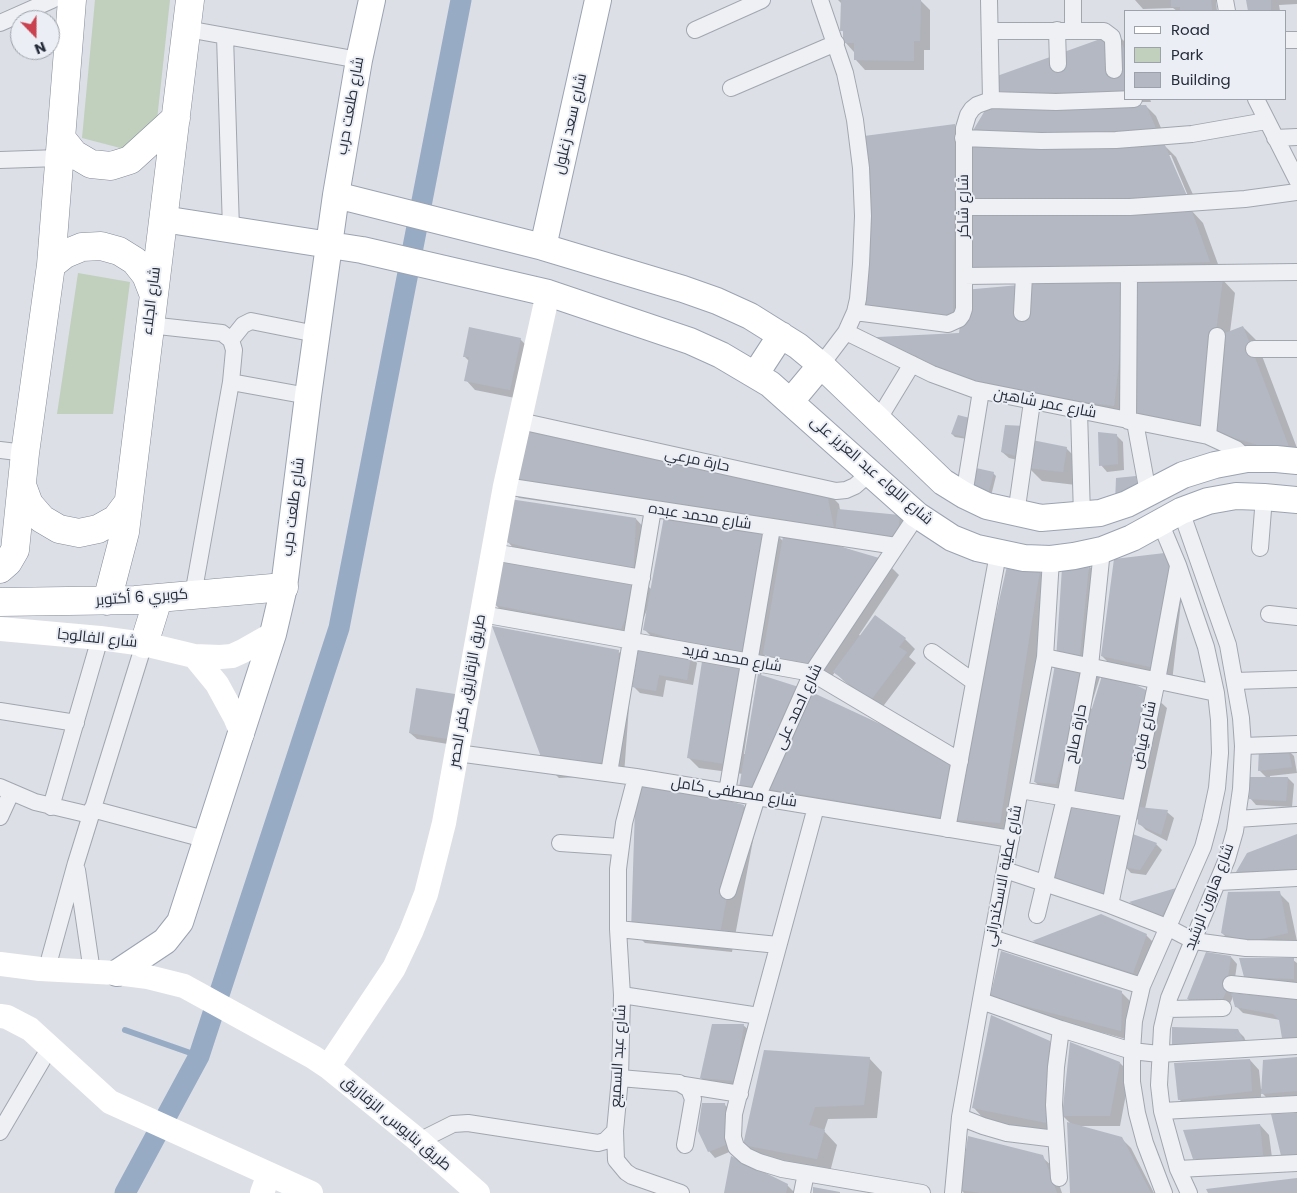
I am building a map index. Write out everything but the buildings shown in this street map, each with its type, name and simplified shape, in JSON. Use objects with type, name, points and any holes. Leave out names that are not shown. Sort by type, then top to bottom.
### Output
[{"type":"highway","points":[[72,0],[51,265],[12,451],[28,504],[42,519],[59,529],[78,533],[98,529],[116,519],[128,503]]},
{"type":"highway","name":"شارع الجلاء","points":[[106,601],[124,532],[190,0]]},
{"type":"highway","points":[[61,148],[91,164],[111,166],[130,160],[176,118]]},
{"type":"highway","points":[[51,265],[65,254],[82,247],[101,246],[119,251],[134,261],[146,275],[153,292]]},
{"type":"highway","points":[[0,569],[8,562],[15,550],[22,485]]},
{"type":"highway","name":"كوبري 6 أكتوبر","points":[[0,602],[158,599],[284,587]]},
{"type":"highway","points":[[144,644],[158,599]]},
{"type":"main road","name":"شارع طلعت حرب","points":[[105,972],[160,944],[173,932],[185,910],[273,634],[284,587],[316,334],[336,195],[359,60],[372,0]]},
{"type":"main road","name":"شارع سعد زغلول","points":[[543,248],[598,0]]},
{"type":"main road","points":[[336,195],[543,248],[717,301],[750,316],[781,335],[821,366],[943,482],[964,495],[988,506],[1016,514],[1041,518],[1100,514],[1127,504],[1184,475],[1215,465],[1248,459],[1276,459],[1297,462]]},
{"type":"main road","name":"شارع اللواء عبد العزيز على","points":[[164,219],[362,250],[488,279],[548,293],[690,341],[720,355],[770,384],[917,515],[952,538],[998,554],[1024,558],[1051,559],[1102,550],[1132,538],[1170,516],[1208,501],[1236,496],[1264,496],[1297,500]]},
{"type":"main road","name":"طريق الزقازيق, كفر الحصر","points":[[321,1062],[394,968],[426,894],[437,855],[457,753],[505,486],[548,293]]},
{"type":"main road","points":[[755,375],[781,335]]},
{"type":"main road","points":[[791,402],[821,366]]},
{"type":"main road","name":"شارع الفالوجا","points":[[0,629],[100,638],[144,644],[194,656],[220,657],[232,656],[273,634]]},
{"type":"main road","points":[[194,656],[217,684],[242,734]]},
{"type":"main road","name":"طريق بنايوس, الزقازيق","points":[[0,964],[40,969],[145,976],[184,986],[321,1062],[419,1141],[478,1193]]},
{"type":"main road","points":[[0,1016],[30,1029],[99,1094],[110,1102],[261,1177],[311,1193]]},
{"type":"street","points":[[0,23],[52,0]]},
{"type":"street","points":[[695,30],[762,0]]},
{"type":"street","points":[[820,0],[836,42],[855,120],[864,216],[855,312],[846,332],[821,366]]},
{"type":"street","points":[[989,0],[990,100],[1056,102],[1124,99]]},
{"type":"street","points":[[1058,64],[1072,0]]},
{"type":"street","points":[[187,29],[359,60]]},
{"type":"street","points":[[990,30],[1100,30],[1108,33],[1113,41],[1114,70]]},
{"type":"street","points":[[225,36],[231,229]]},
{"type":"street","points":[[731,88],[836,42]]},
{"type":"street","name":"شارع شاكر","points":[[855,312],[948,324],[959,319],[964,309],[964,128],[968,115],[977,105],[990,100]]},
{"type":"street","points":[[1256,100],[1297,180]]},
{"type":"street","points":[[963,138],[1041,141],[1116,140],[1192,134],[1266,121]]},
{"type":"street","points":[[1275,138],[1297,137]]},
{"type":"street","points":[[0,160],[61,148]]},
{"type":"street","points":[[964,207],[1130,207],[1235,200],[1297,192]]},
{"type":"street","points":[[964,276],[1297,272]]},
{"type":"street","points":[[1129,275],[1132,422],[1148,493]]},
{"type":"street","points":[[1022,313],[1024,276]]},
{"type":"street","points":[[230,340],[243,325],[251,321],[316,334]]},
{"type":"street","points":[[149,325],[216,332],[230,340],[234,350],[231,382],[193,595]]},
{"type":"street","name":"شارع عمر شاهين","points":[[846,332],[952,382],[981,391],[1032,402],[1208,436],[1223,441],[1248,459]]},
{"type":"street","points":[[1208,436],[1217,336]]},
{"type":"street","points":[[1254,350],[1297,348]]},
{"type":"street","points":[[878,420],[912,364]]},
{"type":"street","points":[[231,382],[308,396]]},
{"type":"street","points":[[964,495],[981,391]]},
{"type":"street","points":[[1016,514],[1032,402]]},
{"type":"street","points":[[1079,411],[1082,516]]},
{"type":"street","name":"حارة مرعي","points":[[520,421],[836,491],[846,490],[855,486],[863,480],[868,471]]},
{"type":"street","name":"شارع محمد عبده","points":[[505,486],[896,546]]},
{"type":"street","points":[[1260,548],[1264,496]]},
{"type":"street","points":[[609,774],[653,509]]},
{"type":"street","name":"شارع احمد على","points":[[728,891],[758,797],[812,673],[917,515]]},
{"type":"street","name":"شارع هارون الرشيد","points":[[1164,1193],[1144,1143],[1136,1113],[1132,1082],[1134,1021],[1142,986],[1200,855],[1217,788],[1220,753],[1220,720],[1216,693],[1206,647],[1178,565],[1170,516]]},
{"type":"street","name":"شارع هارون الرشيد","points":[[1170,516],[1228,645],[1241,718],[1243,746],[1241,789],[1227,859],[1169,998],[1162,1028],[1159,1054],[1159,1085],[1162,1111],[1178,1169],[1189,1193]]},
{"type":"street","points":[[726,792],[772,528]]},
{"type":"street","name":"حارة صالح","points":[[1037,915],[1065,798],[1090,666],[1102,550]]},
{"type":"street","points":[[493,552],[642,578]]},
{"type":"street","points":[[948,829],[998,554]]},
{"type":"street","name":"شارع عطية الاسكندراني","points":[[953,1193],[960,1118],[1045,656],[1051,559]]},
{"type":"street","name":"شارع فياض","points":[[1110,905],[1157,680],[1178,565]]},
{"type":"street","name":"شارع محمد فريد","points":[[482,614],[812,673],[960,761]]},
{"type":"street","points":[[1269,614],[1297,617]]},
{"type":"street","points":[[51,807],[100,638]]},
{"type":"street","points":[[47,968],[76,862],[144,644]]},
{"type":"street","points":[[932,652],[974,682]]},
{"type":"street","points":[[1045,656],[1216,693]]},
{"type":"street","points":[[1235,681],[1297,679]]},
{"type":"street","points":[[0,711],[76,723]]},
{"type":"street","points":[[1243,746],[1297,744]]},
{"type":"street","name":"شارع مصطفى كامل","points":[[457,753],[636,777],[1010,839]]},
{"type":"street","name":"شارع عبد السميع","points":[[636,777],[629,800],[618,869],[618,929],[622,995],[620,1078],[615,1131],[616,1160],[632,1176],[681,1193]]},
{"type":"street","points":[[0,817],[5,790],[51,807],[91,812],[208,840]]},
{"type":"street","points":[[1020,790],[1130,809]]},
{"type":"street","points":[[816,806],[734,1114],[733,1136],[736,1148],[758,1162],[806,1173],[922,1193]]},
{"type":"street","points":[[1236,819],[1297,814]]},
{"type":"street","points":[[560,842],[620,847]]},
{"type":"street","points":[[76,862],[105,972]]},
{"type":"street","points":[[1005,870],[1110,905],[1168,928],[1194,941],[1246,948],[1297,949]]},
{"type":"street","points":[[1218,882],[1297,878]]},
{"type":"street","points":[[618,929],[778,945]]},
{"type":"street","points":[[992,938],[1142,986]]},
{"type":"street","points":[[1231,984],[1297,991]]},
{"type":"street","points":[[622,995],[759,1016]]},
{"type":"street","points":[[981,1001],[1132,1051],[1159,1054],[1297,1046]]},
{"type":"street","points":[[1166,1009],[1223,1008]]},
{"type":"street","points":[[1059,1178],[1054,1105],[1061,1029]]},
{"type":"street","points":[[0,1132],[50,1047]]},
{"type":"street","points":[[620,1078],[679,1083],[740,1094]]},
{"type":"street","points":[[684,1085],[692,1094],[693,1099],[685,1145]]},
{"type":"street","points":[[1162,1111],[1297,1104]]},
{"type":"street","points":[[960,1118],[1007,1133],[1056,1139]]},
{"type":"street","points":[[419,1141],[453,1124],[468,1123],[598,1143],[605,1141],[615,1131]]},
{"type":"street","points":[[1178,1169],[1297,1164]]},
{"type":"street","points":[[802,1193],[806,1173]]},
{"type":"green space","points":[[95,0],[170,0],[157,120],[128,150],[82,138]]},
{"type":"green space","points":[[78,273],[130,282],[113,414],[57,414]]},
{"type":"waterway","points":[[125,1193],[199,1056],[339,628],[461,0]]},
{"type":"waterway","points":[[125,1030],[199,1056]]}]
